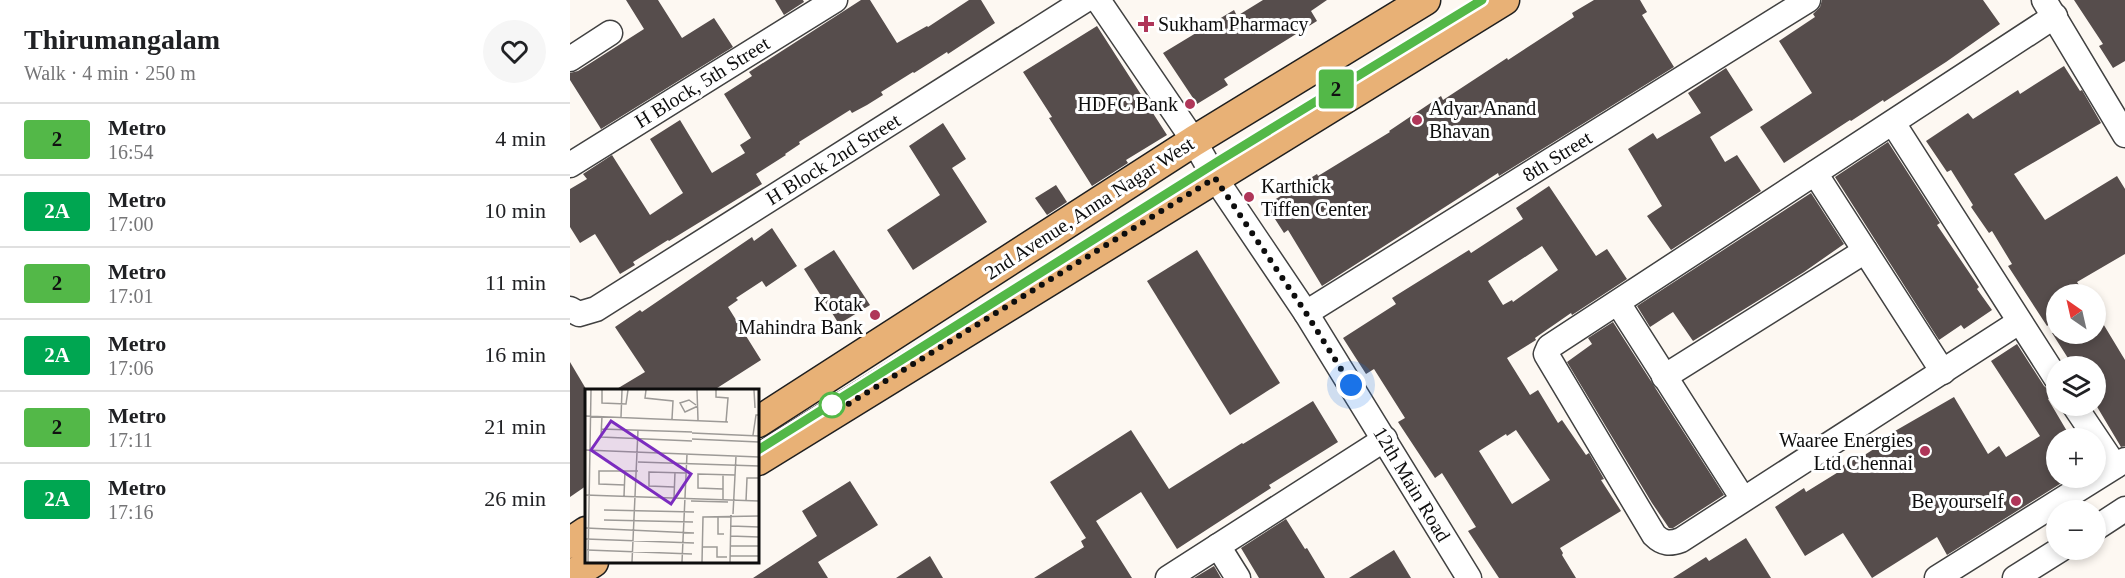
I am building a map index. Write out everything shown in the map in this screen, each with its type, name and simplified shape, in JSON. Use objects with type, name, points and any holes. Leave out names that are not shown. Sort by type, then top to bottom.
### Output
[{"type":"main road","name":"2nd Avenue, Anna Nagar West","points":[[759,421],[1194,141],[1425,0]]},
{"type":"main road","name":"2nd Avenue, Anna Nagar West","points":[[759,459],[1504,0]]},
{"type":"main road","points":[[570,543],[585,533]]},
{"type":"main road","points":[[570,576],[590,563]]},
{"type":"street","name":"H Block, 5th Street","points":[[570,165],[835,0]]},
{"type":"street","name":"H Block 2nd Street","points":[[574,311],[596,309],[1085,0]]},
{"type":"street","name":"12th Main Road","points":[[1098,0],[1194,141],[1215,178],[1306,313],[1469,578]]},
{"type":"street","name":"8th Street","points":[[1306,313],[1808,0]]},
{"type":"street","points":[[2019,322],[1681,540],[1672,543],[1664,542],[1654,536],[1546,354],[1549,347],[1893,123],[2050,8],[2125,135]]},
{"type":"street","points":[[570,59],[610,33]]},
{"type":"street","points":[[1893,123],[2046,363]]},
{"type":"street","points":[[1815,173],[1943,372]]},
{"type":"street","points":[[1664,377],[1865,251]]},
{"type":"street","points":[[1618,303],[1743,499]]},
{"type":"street","points":[[1937,578],[2120,463],[2083,416]]},
{"type":"street","points":[[1168,578],[1385,439]]},
{"type":"street","points":[[2106,521],[2125,509]]},
{"type":"street","points":[[1218,546],[1238,578]]},
{"type":"street","points":[[2015,578],[2046,558]]},
{"type":"building","points":[[626,0],[658,0],[682,38],[714,18],[733,47],[601,129],[570,80],[570,73],[578,71],[644,29]]},
{"type":"building","points":[[775,0],[803,0],[804,2],[784,15]]},
{"type":"building","points":[[861,0],[870,0],[897,43],[928,27],[969,0],[981,0],[995,23],[948,54],[947,52],[881,92],[883,95],[867,105],[852,113],[850,110],[799,142],[800,144],[786,155],[756,174],[762,184],[633,262],[635,265],[620,274],[595,234],[580,243],[570,227],[570,189],[587,179],[583,174],[612,155],[650,215],[683,193],[650,139],[680,120],[712,173],[745,153],[740,145],[751,138],[724,94],[752,76],[749,72]]},
{"type":"building","points":[[1263,0],[1327,0],[1311,11],[1317,21],[1224,79],[1228,85],[1197,104],[1163,53],[1234,10],[1237,16]]},
{"type":"building","points":[[1594,0],[1640,0],[1647,12],[1642,15],[1674,67],[1499,176],[1498,173],[1322,286],[1288,230],[1284,233],[1266,205],[1390,132],[1441,96],[1443,100],[1507,58],[1508,60],[1574,17],[1572,13]]},
{"type":"building","points":[[1822,0],[1983,0],[2000,24],[1884,102],[1883,100],[1850,120],[1784,163],[1760,127],[1812,93],[1779,41],[1815,17],[1813,14],[1820,7]]},
{"type":"building","points":[[2074,0],[2125,0],[2125,61],[2113,68],[2099,46],[2103,44]]},
{"type":"building","points":[[1097,26],[1167,135],[1126,160],[1128,163],[1092,186],[1023,72]]},
{"type":"building","points":[[2064,66],[2080,91],[2082,90],[2101,123],[2014,174],[2045,220],[2117,176],[2125,189],[2125,254],[2077,282],[2078,284],[2046,284],[2046,324],[2008,266],[2012,264],[1992,231],[1989,233],[1971,207],[1973,205],[1951,170],[1947,172],[1926,141],[1968,113],[1973,119],[2018,90],[2020,94]]},
{"type":"building","points":[[1726,68],[1753,110],[1710,137],[1725,162],[1737,155],[1761,191],[1671,250],[1647,216],[1662,206],[1628,149],[1653,133],[1657,139],[1701,113],[1688,93]]},
{"type":"building","points":[[943,123],[966,159],[952,168],[987,222],[913,270],[887,230],[940,195],[909,146]]},
{"type":"building","points":[[1888,142],[1940,223],[1937,225],[1992,310],[1964,329],[1961,325],[1939,340],[1835,177]]},
{"type":"building","points":[[1056,185],[1067,202],[1047,215],[1035,198]]},
{"type":"building","points":[[1549,186],[1596,256],[1607,249],[1627,279],[1572,315],[1571,313],[1535,338],[1536,340],[1507,358],[1530,395],[1538,390],[1558,423],[1562,420],[1586,455],[1589,453],[1604,479],[1601,480],[1621,511],[1560,548],[1576,578],[1499,578],[1468,531],[1476,527],[1442,473],[1435,478],[1398,422],[1405,418],[1374,369],[1366,374],[1343,338],[1396,304],[1392,298],[1469,250],[1471,253],[1523,219],[1516,208]],"holes":[[[1542,246],[1558,270],[1513,302],[1512,300],[1503,305],[1488,281]],[[1516,430],[1550,480],[1512,504],[1479,451]]]},
{"type":"building","points":[[1811,193],[1844,244],[1804,272],[1693,341],[1673,312],[1650,327],[1637,306]]},
{"type":"building","points":[[772,228],[797,266],[766,287],[762,281],[736,298],[738,300],[728,307],[761,360],[716,389],[617,389],[645,372],[615,327],[640,310],[642,312],[752,237],[754,241]]},
{"type":"building","points":[[834,250],[870,305],[839,324],[804,269]]},
{"type":"building","points":[[1197,250],[1280,383],[1230,415],[1147,281]]},
{"type":"building","points":[[1613,322],[1724,495],[1673,528],[1669,528],[1652,503],[1567,362],[1592,344],[1588,338]]},
{"type":"building","points":[[2106,329],[2125,360],[2125,446],[2121,447],[2103,416],[2106,416],[2106,356],[2067,356],[2059,344],[2106,344]]},
{"type":"building","points":[[2017,344],[2046,388],[2046,416],[2058,416],[2065,428],[2046,428],[2046,488],[2054,488],[1947,555],[1937,537],[1872,578],[1843,533],[1805,556],[1775,507],[1804,488],[1806,492],[1840,471],[1839,468],[1862,453],[1863,456],[1897,434],[1895,431],[1954,397],[1988,454],[1999,446],[2006,457],[2040,436],[1991,361]]},
{"type":"building","points":[[570,362],[586,389],[585,487],[570,497]]},
{"type":"building","points":[[1313,401],[1338,442],[1269,485],[1271,488],[1177,549],[1141,492],[1096,521],[1132,578],[1034,578],[1084,547],[1081,541],[1086,538],[1050,482],[1131,430],[1169,489]]},
{"type":"building","points":[[850,481],[878,525],[818,562],[828,578],[753,578],[817,536],[802,511]]},
{"type":"building","points":[[1286,519],[1325,578],[1259,578],[1241,548]]},
{"type":"building","points":[[1746,538],[1771,578],[1673,578],[1706,557],[1709,561]]},
{"type":"building","points":[[1394,550],[1411,578],[1349,578]]},
{"type":"building","points":[[930,556],[943,578],[896,578]]},
{"type":"building","points":[[1214,566],[1221,578],[1194,578]]},
{"type":"metro line","name":"2","points":[[759,449],[1217,162],[1482,0]]},
{"type":"place","name":"Sukham Pharmacy","points":[[1146,24]]},
{"type":"place","name":"HDFC Bank","points":[[1190,104]]},
{"type":"place","name":"Adyar Anand Bhavan","points":[[1417,120]]},
{"type":"place","name":"Karthick Tiffen Center","points":[[1249,197]]},
{"type":"place","name":"Kotak Mahindra Bank","points":[[875,315]]},
{"type":"place","name":"Waaree Energies Ltd Chennai","points":[[1925,451]]},
{"type":"place","name":"Be yourself","points":[[2016,501]]},
{"type":"route","points":[[832,405],[837,411],[1215,178],[1306,313],[1351,385]]}]
